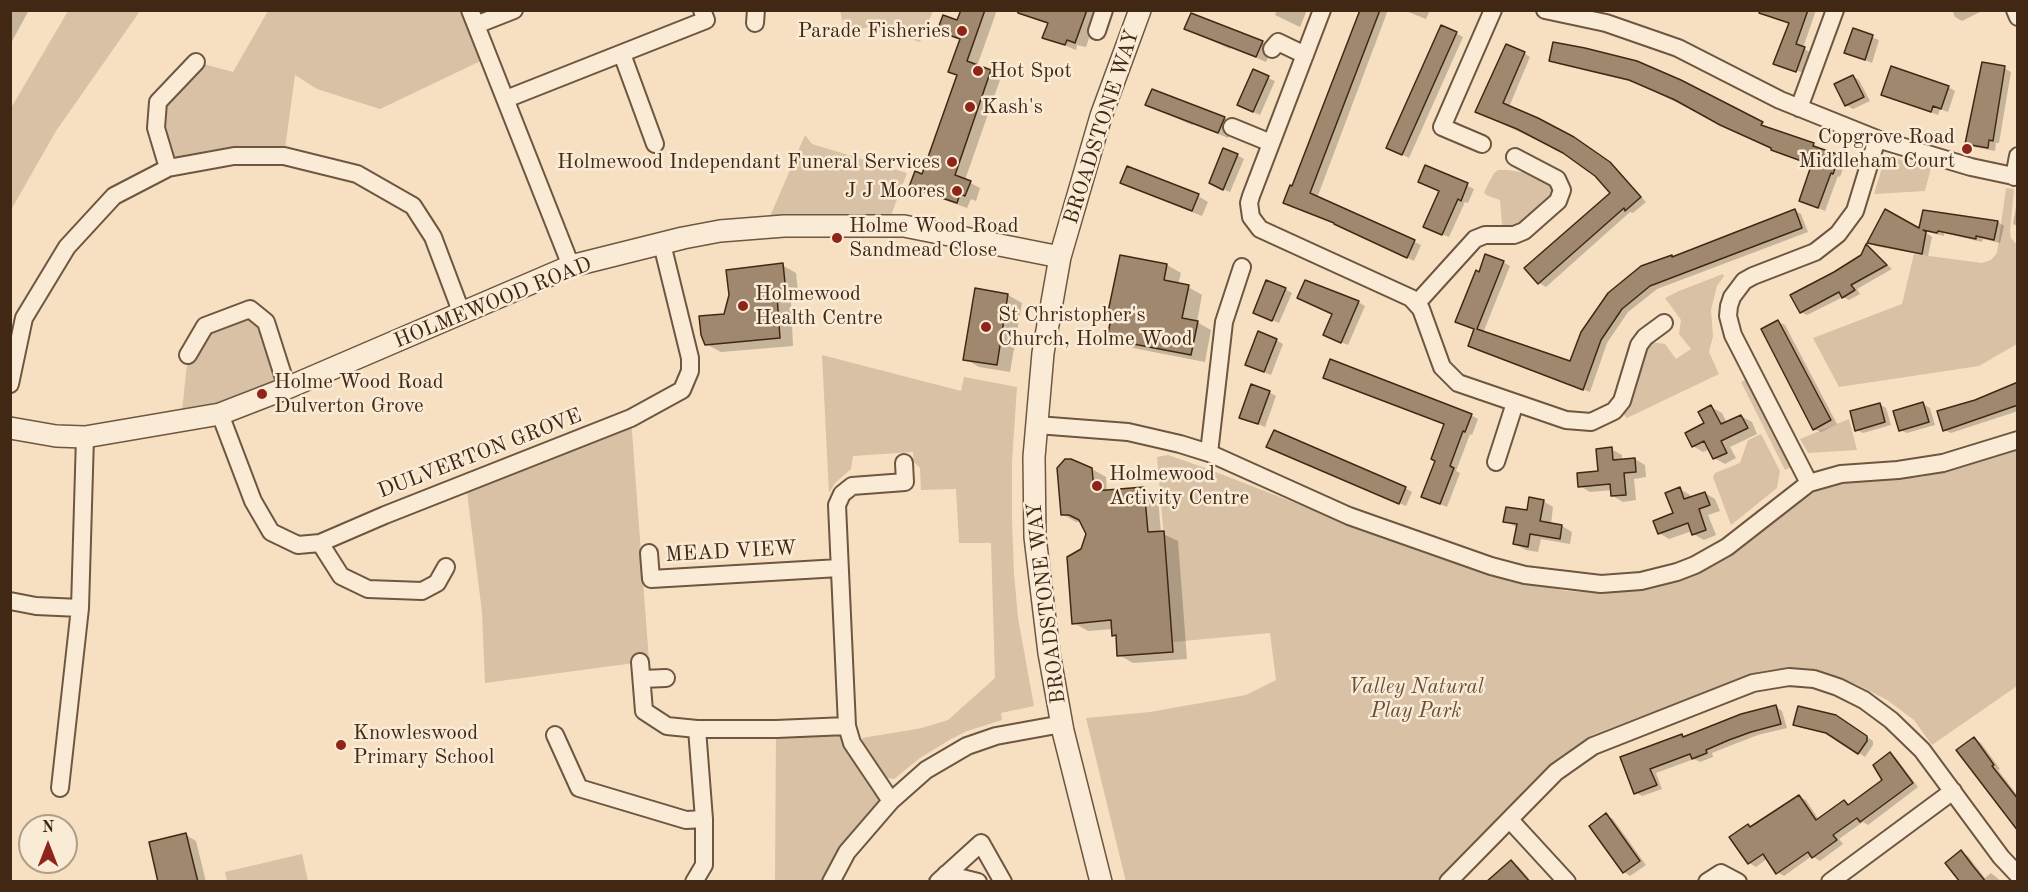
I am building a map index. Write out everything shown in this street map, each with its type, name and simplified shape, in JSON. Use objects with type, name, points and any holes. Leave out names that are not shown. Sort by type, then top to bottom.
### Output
[{"type":"street","points":[[514,10],[473,18],[570,266]]},
{"type":"street","points":[[506,99],[706,20],[702,10]]},
{"type":"street","points":[[1097,31],[1104,10]]},
{"type":"street","name":"BROADSTONE WAY","points":[[1101,882],[1062,724],[1049,653],[1035,537],[1034,470],[1043,353],[1060,257],[1101,116],[1140,10]]},
{"type":"street","points":[[1322,10],[1249,203],[1251,217],[1260,229],[1404,294],[1417,303],[1442,367],[1458,383],[1566,420],[1584,422],[1603,418],[1614,411],[1622,401],[1639,345],[1645,337],[1664,323]]},
{"type":"street","points":[[1482,144],[1442,127],[1493,10]]},
{"type":"street","points":[[1545,10],[1606,23],[1678,48],[1799,108],[1877,139],[1971,167],[2016,177],[2018,156]]},
{"type":"street","points":[[1799,108],[1835,10]]},
{"type":"street","points":[[2015,10],[2018,17]]},
{"type":"street","points":[[1272,49],[1278,42],[1305,55]]},
{"type":"street","points":[[622,54],[655,144]]},
{"type":"street","points":[[168,168],[156,128],[158,102],[196,62]]},
{"type":"street","points":[[1232,127],[1271,143]]},
{"type":"street","points":[[1809,483],[1733,335],[1728,316],[1729,306],[1732,297],[1744,281],[1815,252],[1838,234],[1855,211],[1877,139]]},
{"type":"street","points":[[10,384],[24,318],[67,247],[114,196],[168,168],[234,156],[284,156],[357,174],[412,206],[433,237],[462,314]]},
{"type":"street","points":[[1417,303],[1476,239],[1485,235],[1514,235],[1524,231],[1558,201],[1562,190],[1557,179],[1515,157]]},
{"type":"street","name":"HOLMEWOOD ROAD","points":[[10,428],[56,436],[86,437],[220,414],[462,314],[570,266],[720,231],[784,226],[904,226],[1060,257]]},
{"type":"street","name":"DULVERTON GROVE","points":[[220,414],[253,501],[271,532],[298,545],[320,543],[631,418],[682,390],[690,371],[690,358],[662,244]]},
{"type":"street","points":[[1209,453],[1224,322],[1242,267]]},
{"type":"street","points":[[188,355],[205,326],[250,309],[266,322],[287,388]]},
{"type":"street","points":[[1496,462],[1515,403]]},
{"type":"street","points":[[1037,425],[1151,436],[1209,453],[1349,516],[1491,566],[1525,575],[1593,583],[1641,580],[1695,565],[1727,547],[1809,483],[1841,474],[1909,469],[1943,463],[2018,440]]},
{"type":"street","points":[[60,788],[80,608],[86,437]]},
{"type":"street","points":[[891,801],[852,743],[847,726],[837,505],[842,494],[852,486],[905,482],[904,463]]},
{"type":"street","points":[[320,543],[341,576],[368,589],[422,591],[437,583],[446,567]]},
{"type":"street","name":"MEAD VIEW","points":[[650,553],[651,579],[839,568]]},
{"type":"street","points":[[10,601],[36,606],[80,608]]},
{"type":"street","points":[[640,662],[644,711],[667,726],[697,729],[847,726]]},
{"type":"street","points":[[1448,882],[1556,772],[1593,746],[1753,683],[1789,677],[1826,682],[1878,709],[1914,740],[2001,857],[2018,875]]},
{"type":"street","points":[[642,679],[666,678]]},
{"type":"street","points":[[831,882],[847,852],[891,801],[926,770],[967,746],[996,736],[1062,724]]},
{"type":"street","points":[[694,882],[704,865],[704,819],[697,729]]},
{"type":"street","points":[[555,735],[579,788],[686,820],[704,819]]},
{"type":"street","points":[[1830,882],[1953,791]]},
{"type":"street","points":[[1510,819],[1567,882]]},
{"type":"street","points":[[942,878],[981,843],[1003,882]]},
{"type":"street","points":[[1707,882],[1721,873],[1738,882]]},
{"type":"street","points":[[942,878],[978,882]]},
{"type":"green space","points":[[840,10],[933,11],[920,42],[868,27],[845,34]]},
{"type":"green space","points":[[68,11],[140,11],[56,131],[11,210],[11,108]]},
{"type":"green space","points":[[268,11],[470,11],[489,57],[380,109],[317,89],[295,75],[284,156],[168,168],[158,102],[196,62],[233,72]]},
{"type":"green space","points":[[805,135],[812,144],[907,173],[887,226],[765,228]]},
{"type":"green space","points":[[1891,157],[1931,168],[1925,191],[1874,194],[1884,161]]},
{"type":"green space","points":[[1498,170],[1527,173],[1548,183],[1553,189],[1550,198],[1509,229],[1502,224],[1500,200],[1484,192]]},
{"type":"green space","points":[[2006,188],[2014,189],[2010,231],[2011,238],[2017,245],[2017,344],[1979,366],[1839,387],[1813,338],[1902,304],[1914,254],[1982,263],[1991,260],[1997,253]]},
{"type":"green space","points":[[1723,274],[1717,286],[1711,310],[1713,336],[1709,352],[1719,374],[1627,418],[1622,413],[1630,400],[1644,360],[1643,353],[1651,342],[1665,344],[1676,359],[1691,349],[1679,334],[1681,320],[1665,298]]},
{"type":"green space","points":[[250,309],[266,322],[287,388],[181,420],[188,355],[205,326]]},
{"type":"green space","points":[[822,355],[961,391],[964,377],[1017,387],[1012,462],[1014,573],[1018,618],[1034,706],[1001,713],[1002,720],[967,731],[951,739],[920,758],[894,779],[886,778],[878,769],[865,749],[862,738],[922,728],[948,720],[995,678],[991,543],[959,543],[956,489],[921,490],[920,468],[914,462],[913,452],[853,456],[851,469],[835,483],[829,493]]},
{"type":"green space","points":[[1747,379],[1791,467],[1785,470],[1741,382]]},
{"type":"green space","points":[[631,418],[649,661],[485,683],[482,612],[466,484]]},
{"type":"green space","points":[[1849,419],[1857,450],[1808,453],[1800,439]]},
{"type":"green space","points":[[1761,434],[1780,471],[1777,488],[1731,525],[1713,477],[1715,473],[1740,463],[1748,440]]},
{"type":"green space","name":"Valley Natural Play Park","points":[[2017,449],[2017,686],[1932,745],[1914,720],[1887,700],[1856,684],[1822,673],[1796,669],[1769,670],[1746,676],[1592,735],[1561,756],[1436,881],[1126,882],[1086,718],[1150,712],[1246,695],[1276,680],[1270,633],[1173,642],[1157,457],[1168,455],[1208,469],[1426,554],[1512,579],[1566,591],[1597,593],[1650,588],[1710,567],[1731,555],[1807,495],[1826,486],[1855,481],[1922,477]]},
{"type":"green space","points":[[847,726],[891,801],[831,881],[775,882],[776,729]]},
{"type":"green space","points":[[302,854],[308,881],[227,881],[225,872]]},
{"type":"building","points":[[961,10],[985,10],[967,61],[991,70],[955,175],[971,181],[965,196],[960,194],[957,203],[909,187],[915,171],[922,174],[957,75],[948,72],[960,39],[937,31],[943,15],[957,20]]},
{"type":"building","points":[[1018,10],[1087,10],[1075,43],[1067,40],[1065,45],[1042,38],[1048,23],[1018,13]]},
{"type":"building","points":[[1360,10],[1380,10],[1310,193],[1415,240],[1407,258],[1334,223],[1283,203],[1290,185],[1292,186]]},
{"type":"building","points":[[1760,10],[1808,10],[1796,44],[1805,47],[1796,72],[1773,64],[1789,23],[1759,13]]},
{"type":"building","points":[[1191,13],[1263,41],[1256,57],[1184,29]]},
{"type":"building","points":[[1441,25],[1457,32],[1402,155],[1386,148]]},
{"type":"building","points":[[1853,28],[1873,35],[1865,60],[1844,53]]},
{"type":"building","points":[[1553,42],[1637,61],[1681,80],[1763,122],[1761,125],[1814,143],[1813,146],[1840,155],[1818,208],[1799,201],[1811,166],[1807,163],[1771,150],[1675,100],[1629,80],[1549,61]]},
{"type":"building","points":[[1506,44],[1525,52],[1503,103],[1574,137],[1610,162],[1641,197],[1625,211],[1624,208],[1538,284],[1524,268],[1610,193],[1595,176],[1563,153],[1517,129],[1475,112]]},
{"type":"building","points":[[1982,62],[2005,66],[1993,141],[1989,140],[1988,148],[1965,144]]},
{"type":"building","points":[[1891,66],[1949,86],[1941,109],[1933,106],[1931,112],[1881,95]]},
{"type":"building","points":[[1253,69],[1269,76],[1253,112],[1237,105]]},
{"type":"building","points":[[1853,75],[1864,97],[1845,106],[1834,84]]},
{"type":"building","points":[[1152,89],[1225,117],[1218,133],[1145,105]]},
{"type":"building","points":[[1223,148],[1238,154],[1223,190],[1209,183]]},
{"type":"building","points":[[1425,165],[1468,183],[1442,235],[1423,227],[1439,191],[1418,182]]},
{"type":"building","points":[[1127,166],[1199,194],[1192,211],[1120,183]]},
{"type":"building","points":[[1795,209],[1802,228],[1650,286],[1622,309],[1601,340],[1583,390],[1468,346],[1474,329],[1455,322],[1485,254],[1504,261],[1477,329],[1570,361],[1581,332],[1608,293],[1641,266],[1672,255],[1672,257]]},
{"type":"building","points":[[1885,209],[1919,228],[1923,210],[1998,221],[1994,240],[1923,230],[1926,232],[1922,254],[1867,243]]},
{"type":"building","points":[[1866,244],[1887,265],[1851,285],[1855,290],[1842,298],[1839,292],[1800,313],[1790,295],[1861,255]]},
{"type":"building","points":[[1120,255],[1167,264],[1164,280],[1189,285],[1182,318],[1198,321],[1191,355],[1107,339],[1112,313],[1108,312]]},
{"type":"building","name":"Holmewood Health Centre","points":[[783,263],[786,293],[777,295],[780,338],[705,345],[701,335],[699,316],[724,314],[729,295],[726,270]]},
{"type":"building","points":[[1266,280],[1286,288],[1272,321],[1253,313]]},
{"type":"building","points":[[1305,280],[1359,301],[1341,343],[1323,335],[1332,314],[1297,298]]},
{"type":"building","name":"St Christopher's Church, Holme Wood","points":[[975,288],[1008,294],[997,365],[963,360]]},
{"type":"building","points":[[1778,320],[1831,420],[1813,430],[1761,329]]},
{"type":"building","points":[[1258,331],[1277,339],[1264,372],[1245,365]]},
{"type":"building","points":[[1330,359],[1472,414],[1450,466],[1454,468],[1440,504],[1421,497],[1435,461],[1431,459],[1444,424],[1323,378]]},
{"type":"building","points":[[2018,382],[2018,405],[1943,431],[1937,411],[1975,400]]},
{"type":"building","points":[[1251,384],[1270,391],[1258,424],[1239,418]]},
{"type":"building","points":[[1923,402],[1929,422],[1899,431],[1893,411]]},
{"type":"building","points":[[1880,403],[1885,422],[1855,431],[1850,411]]},
{"type":"building","points":[[1711,405],[1721,424],[1741,415],[1748,428],[1721,441],[1727,453],[1713,459],[1704,441],[1692,447],[1685,433],[1704,423],[1698,412]]},
{"type":"building","points":[[1274,430],[1406,487],[1399,504],[1266,447]]},
{"type":"building","points":[[1612,447],[1613,460],[1635,458],[1636,472],[1624,473],[1626,495],[1611,496],[1610,484],[1578,487],[1577,473],[1598,471],[1596,449]]},
{"type":"building","points":[[1065,459],[1071,459],[1092,468],[1094,491],[1144,487],[1148,532],[1164,531],[1173,652],[1117,656],[1116,635],[1112,636],[1111,620],[1072,624],[1067,557],[1081,549],[1086,534],[1079,520],[1069,515],[1061,515],[1057,468]]},
{"type":"building","points":[[1680,487],[1684,499],[1705,492],[1710,505],[1699,509],[1706,530],[1692,535],[1688,523],[1658,534],[1653,521],[1673,513],[1665,493]]},
{"type":"building","points":[[1529,497],[1544,500],[1540,521],[1562,525],[1560,539],[1530,534],[1528,547],[1513,544],[1517,524],[1503,522],[1506,507],[1527,510]]},
{"type":"building","points":[[1776,705],[1781,724],[1729,740],[1692,759],[1690,754],[1650,769],[1657,785],[1634,794],[1620,757],[1682,734],[1683,737],[1741,714]]},
{"type":"building","points":[[1798,706],[1836,715],[1867,736],[1867,741],[1858,754],[1826,733],[1793,725]]},
{"type":"building","points":[[1974,737],[1994,765],[1992,766],[2018,799],[2018,831],[1956,750]]},
{"type":"building","points":[[1890,752],[1913,783],[1860,822],[1857,818],[1833,835],[1837,840],[1812,858],[1808,852],[1776,874],[1763,854],[1748,864],[1729,837],[1748,824],[1750,827],[1799,795],[1816,820],[1844,800],[1848,805],[1882,780],[1873,765]]},
{"type":"building","points":[[1606,813],[1640,861],[1623,873],[1589,826]]},
{"type":"building","points":[[186,833],[198,882],[158,882],[149,842]]},
{"type":"building","points":[[1961,850],[1986,882],[1960,882],[1945,863]]},
{"type":"building","points":[[1511,860],[1530,882],[1486,882]]},
{"type":"place","name":"Parade Fisheries","points":[[962,31]]},
{"type":"place","name":"Hot Spot","points":[[978,71]]},
{"type":"place","name":"Kash's","points":[[970,107]]},
{"type":"place","name":"Copgrove Road Middleham Court","points":[[1967,149]]},
{"type":"place","name":"Holmewood Independant Funeral Services","points":[[952,162]]},
{"type":"place","name":"J J Moores","points":[[957,191]]},
{"type":"place","name":"Holme Wood Road Sandmead Close","points":[[837,238]]},
{"type":"place","name":"Holmewood Health Centre","points":[[743,306]]},
{"type":"place","name":"St Christopher's Church, Holme Wood","points":[[986,327]]},
{"type":"place","name":"Holme Wood Road Dulverton Grove","points":[[262,394]]},
{"type":"place","name":"Holmewood Activity Centre","points":[[1097,486]]},
{"type":"place","name":"Knowleswood Primary School","points":[[341,745]]}]
